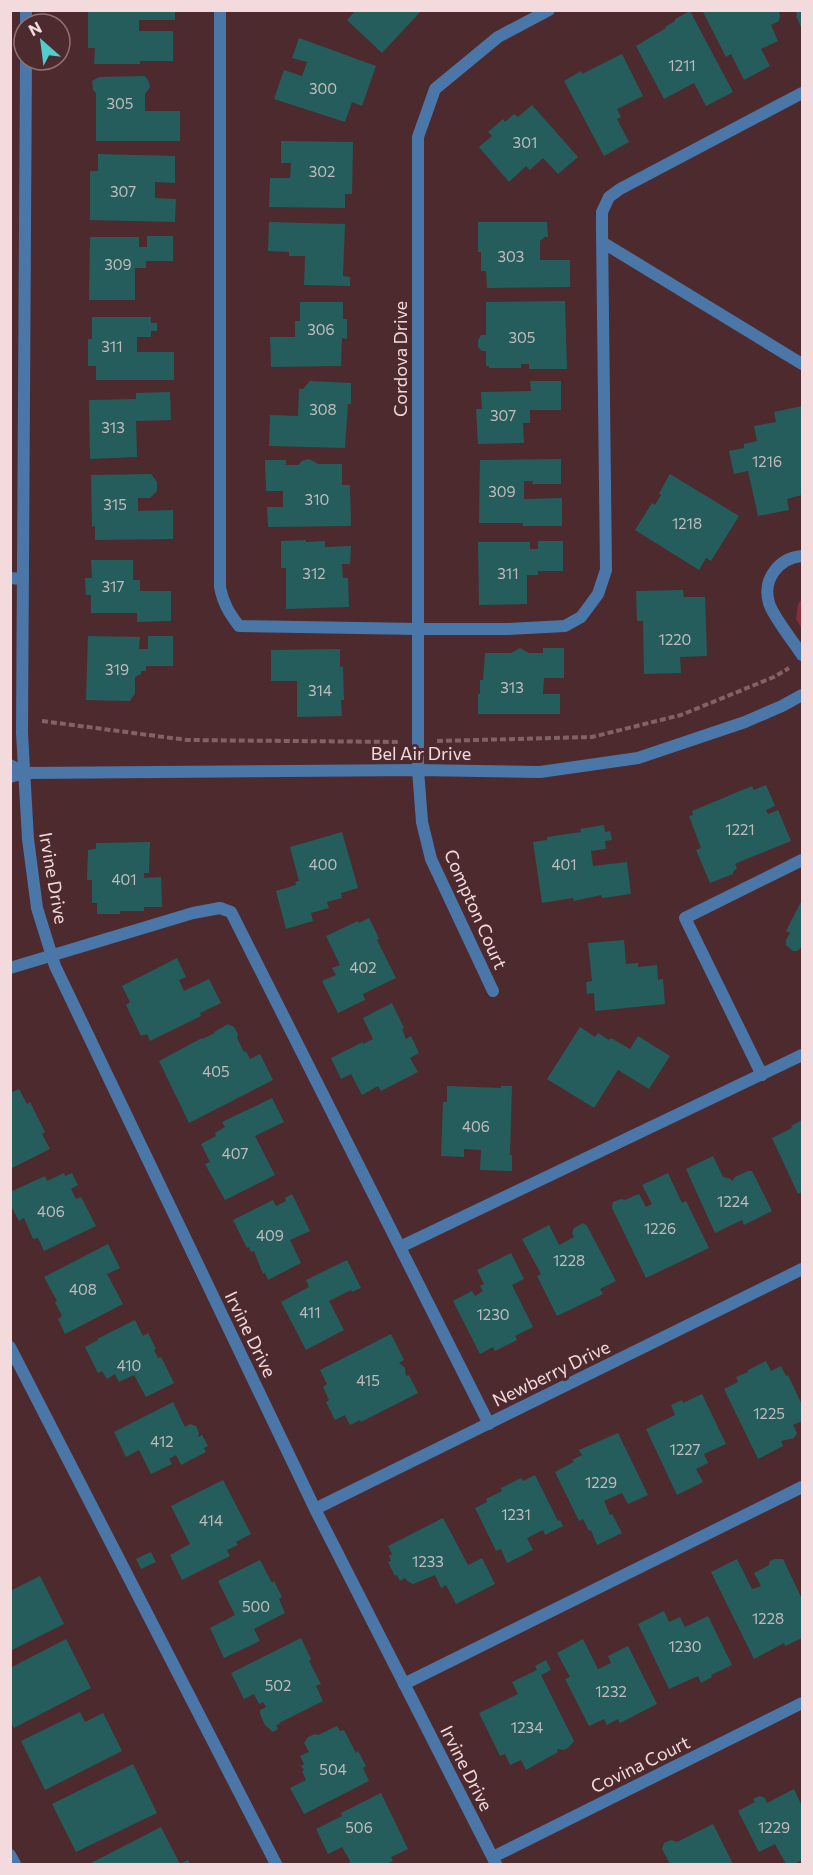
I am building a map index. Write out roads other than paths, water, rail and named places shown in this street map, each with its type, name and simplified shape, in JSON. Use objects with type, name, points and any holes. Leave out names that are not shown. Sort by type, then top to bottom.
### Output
[{"type":"street","points":[[220,10],[220,587],[223,602],[239,626],[508,629],[565,626],[581,616],[598,594],[606,570],[602,212],[609,197],[620,189],[802,93]]},
{"type":"street","name":"Cordova Drive","points":[[417,770],[418,137],[435,89],[498,37],[549,10]]},
{"type":"street","name":"Irvine Drive","points":[[26,72],[17,578],[28,839],[37,908],[55,966],[315,1509],[494,1861]]},
{"type":"street","points":[[602,242],[802,364]]},
{"type":"street","points":[[802,556],[784,561],[775,570],[769,580],[767,593],[769,605],[802,655]]},
{"type":"street","name":"Bel Air Drive","points":[[10,777],[25,773],[417,770],[540,772],[638,758],[745,722],[783,706],[802,695]]},
{"type":"street","name":"Bel Air Drive","points":[[10,765],[25,773]]},
{"type":"street","name":"Compton Court","points":[[417,770],[422,822],[431,859],[493,991]]},
{"type":"street","points":[[762,1075],[685,918],[802,860]]},
{"type":"street","points":[[10,968],[193,913],[220,908],[231,912],[489,1424]]},
{"type":"street","points":[[400,1247],[802,1055]]},
{"type":"street","name":"Newberry Drive","points":[[315,1509],[802,1269]]},
{"type":"street","points":[[10,1347],[276,1864]]},
{"type":"street","points":[[404,1684],[802,1487]]},
{"type":"street","name":"Covina Court","points":[[494,1861],[802,1703]]},
{"type":"street","points":[[10,1855],[15,1864]]}]
